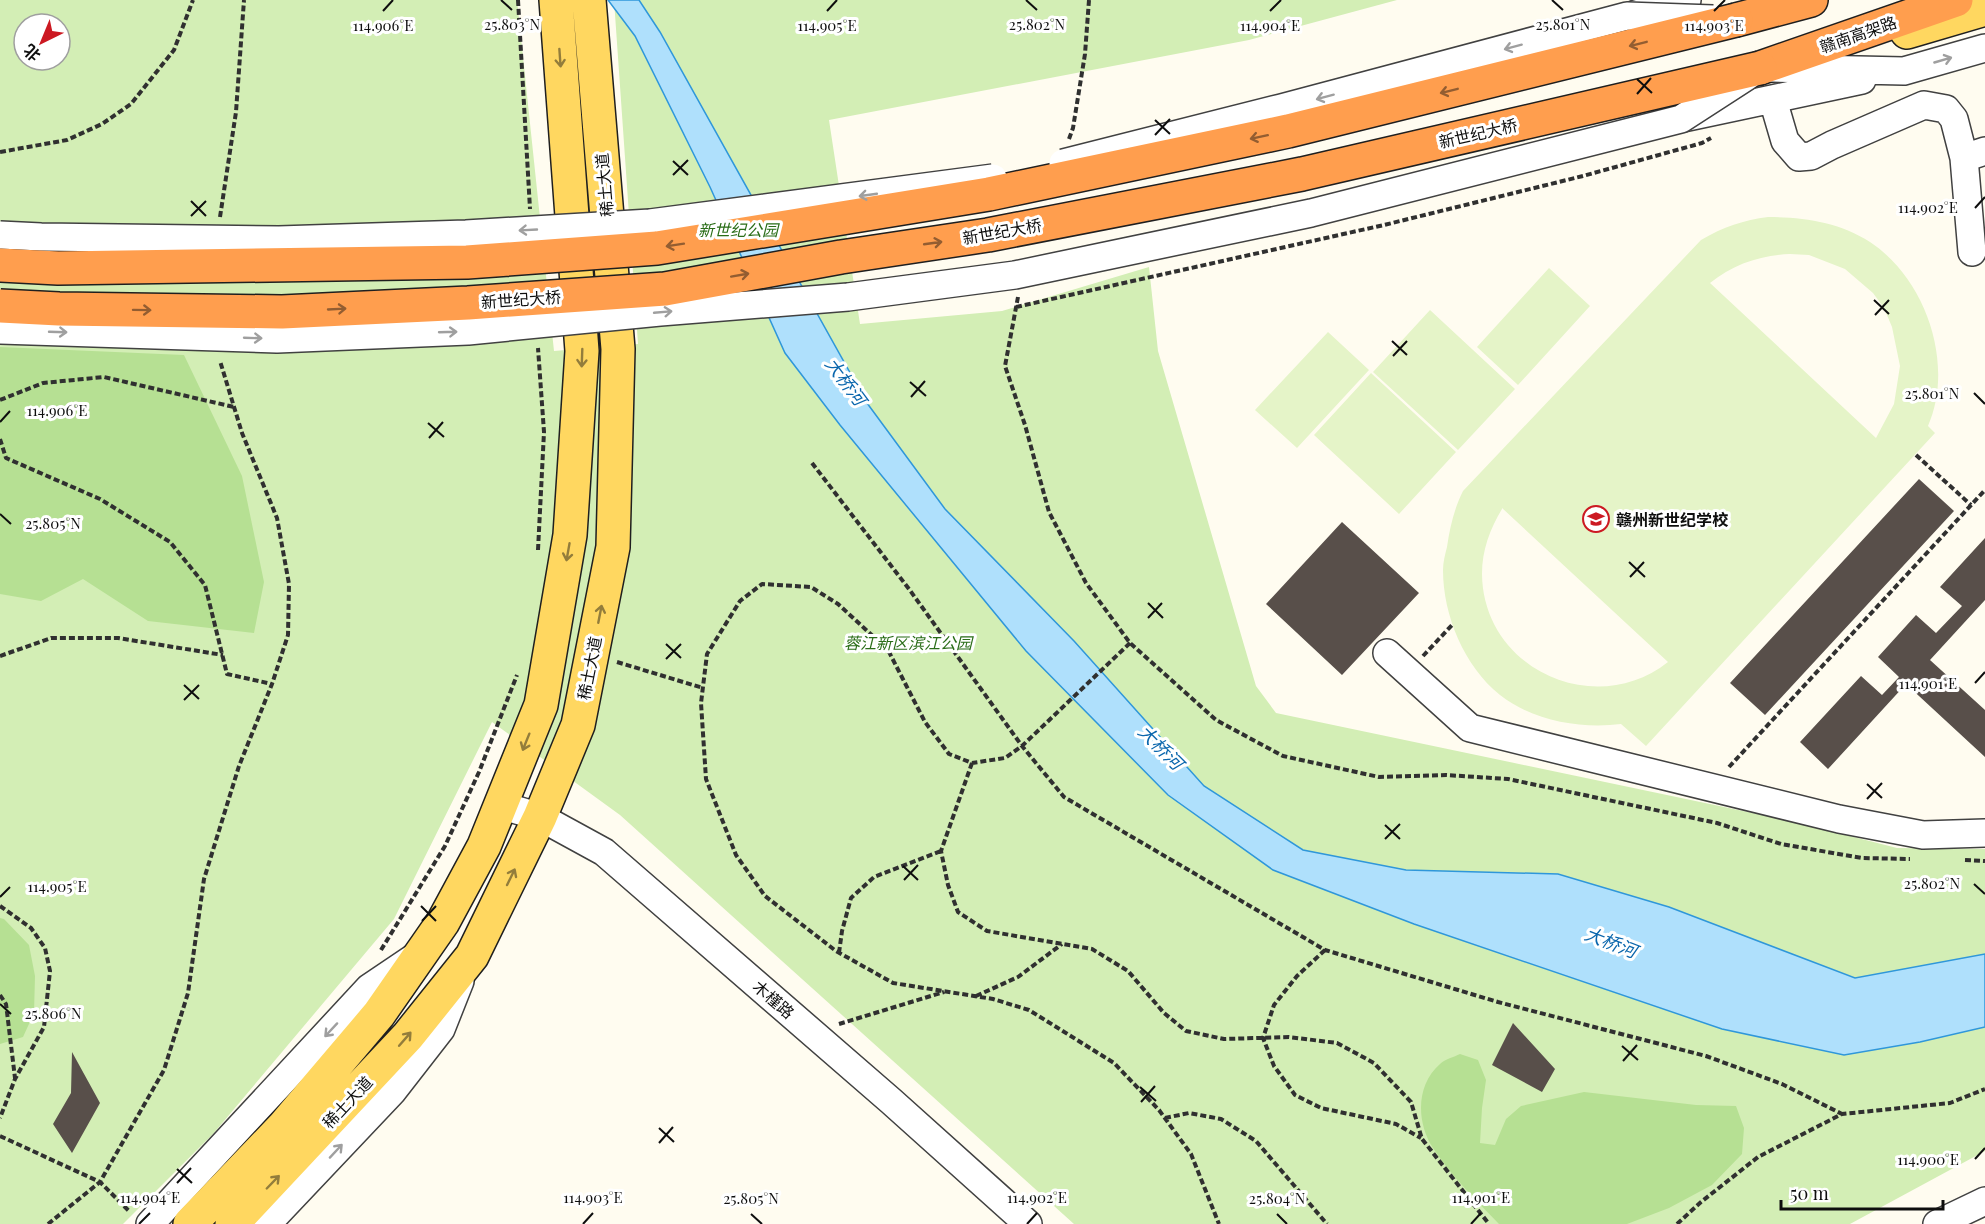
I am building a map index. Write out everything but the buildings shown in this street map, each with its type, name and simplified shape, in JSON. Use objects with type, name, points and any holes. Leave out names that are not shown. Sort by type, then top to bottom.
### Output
[{"type":"highway","points":[[0,264],[70,268],[456,263],[657,248],[989,194],[1254,138],[1811,0]]},
{"type":"highway","name":"赣南高架路","points":[[1760,68],[1956,0]]},
{"type":"highway","name":"新世纪大桥","points":[[0,306],[282,312],[468,303],[664,289],[841,257],[988,235],[1302,174],[1760,68]]},
{"type":"main road","name":"稀土大道","points":[[190,1224],[306,1100],[379,1014],[443,922],[484,846],[541,705],[570,535],[582,351],[556,0]]},
{"type":"main road","name":"稀土大道","points":[[232,1224],[408,1036],[469,960],[540,817],[578,725],[613,547],[618,349],[589,0]]},
{"type":"main road","points":[[1736,20],[1790,0]]},
{"type":"main road","name":"新世纪大桥","points":[[1760,68],[1985,9]]},
{"type":"street","points":[[0,235],[279,240],[466,234],[650,223],[1019,174],[1281,108],[1687,0]]},
{"type":"street","points":[[1627,16],[1736,20],[1769,0]]},
{"type":"street","points":[[0,330],[277,339],[468,331],[660,312],[848,297],[1015,275],[1311,213],[1681,119],[1904,71],[1985,48]]},
{"type":"street","points":[[1681,119],[1760,68],[1904,71]]},
{"type":"street","points":[[1773,100],[1785,141],[1798,157],[1811,156],[1924,105],[1946,109],[1975,155],[1972,252]]},
{"type":"street","points":[[1387,653],[1470,728],[1839,819],[1923,835],[1985,833]]},
{"type":"street","name":"木槿路","points":[[500,805],[540,817],[604,852],[891,1101],[1028,1224]]},
{"type":"street","points":[[144,1222],[369,988],[423,951]]},
{"type":"street","points":[[267,1224],[392,1092],[441,1029],[469,960]]},
{"type":"street","points":[[1937,1224],[1980,1211]]},
{"type":"path","points":[[0,152],[67,140],[102,124],[131,104],[174,50],[194,0]]},
{"type":"path","points":[[219,227],[236,112],[244,0]]},
{"type":"path","points":[[518,0],[530,214]]},
{"type":"path","points":[[538,340],[543,432],[538,558]]},
{"type":"path","points":[[48,1224],[100,1182],[164,1070],[188,993],[204,879],[239,766],[272,684],[288,635],[289,584],[277,518],[242,433],[217,351]]},
{"type":"path","points":[[0,400],[43,383],[104,377],[234,407]]},
{"type":"path","points":[[0,439],[6,458],[100,500],[170,542],[205,585],[227,674],[272,684]]},
{"type":"path","points":[[1916,455],[1971,505]]},
{"type":"path","points":[[812,463],[909,589],[1022,746],[1064,797],[1325,950],[1498,1002],[1706,1056],[1782,1084],[1842,1114]]},
{"type":"path","points":[[1710,787],[1985,490]]},
{"type":"path","points":[[1131,643],[1022,746],[1005,758],[972,763],[949,754],[925,723],[888,651],[838,604],[810,586],[762,584],[740,601],[707,654],[701,703],[706,778],[736,855],[765,896],[839,953],[893,983],[993,999],[1029,1010],[1114,1063],[1159,1110],[1191,1154],[1219,1224]]},
{"type":"path","points":[[1409,672],[1452,624]]},
{"type":"path","points":[[0,656],[51,638],[118,638],[223,655]]},
{"type":"path","points":[[592,654],[703,688]]},
{"type":"path","points":[[378,954],[445,846],[479,772],[517,674]]},
{"type":"path","points":[[972,763],[941,851],[948,885],[958,912],[987,931],[1092,949],[1128,971],[1164,1013],[1186,1031],[1224,1039],[1289,1037],[1336,1043],[1374,1063],[1411,1102],[1422,1139],[1489,1224]]},
{"type":"path","points":[[839,953],[851,898],[874,877],[941,851]]},
{"type":"path","points":[[0,906],[31,928],[45,948],[50,971],[44,1027],[15,1079],[0,1118]]},
{"type":"path","points":[[976,996],[1018,977],[1062,944]]},
{"type":"path","points":[[1325,950],[1297,976],[1274,1005],[1263,1038],[1274,1065],[1295,1095],[1321,1108],[1396,1124],[1422,1139]]},
{"type":"path","points":[[837,1024],[945,992]]},
{"type":"path","points":[[0,995],[6,1004],[15,1079]]},
{"type":"path","points":[[1677,1224],[1758,1157],[1842,1114],[1950,1103],[1985,1089]]},
{"type":"path","points":[[1165,1118],[1189,1113],[1221,1119],[1256,1141],[1327,1224]]},
{"type":"path","points":[[0,1136],[100,1182],[144,1222]]},
{"type":"green space","name":"蓉江新区滨江公园","points":[[0,0],[517,0],[554,351],[638,344],[614,0],[1397,0],[1249,40],[829,120],[860,324],[1002,311],[1149,267],[1158,351],[1256,686],[1276,713],[1791,821],[1897,848],[1985,849],[1985,1151],[1850,1224],[1074,1224],[620,815],[492,722],[394,919],[213,1134],[123,1224],[0,1224]]},
{"type":"green space","points":[[1768,217],[1821,222],[1858,235],[1890,258],[1906,278],[1920,300],[1930,325],[1936,350],[1938,376],[1936,402],[1928,426],[1935,433],[1646,746],[1621,724],[1574,724],[1542,717],[1513,704],[1487,683],[1466,655],[1447,604],[1444,587],[1444,558],[1453,518],[1463,491],[1701,240],[1742,222]],"holes":[[[1809,255],[1845,269],[1873,293],[1884,308],[1892,327],[1900,366],[1894,404],[1876,438],[1710,283],[1748,262],[1768,256]],[[1502,508],[1668,662],[1639,679],[1608,686],[1577,685],[1548,675],[1522,659],[1501,636],[1487,607],[1482,574],[1483,557],[1488,540]]]},
{"type":"green space","points":[[1549,268],[1590,306],[1518,385],[1477,347]]},
{"type":"green space","points":[[1430,310],[1515,389],[1458,450],[1373,372]]},
{"type":"green space","points":[[1328,332],[1369,370],[1297,448],[1255,410]]},
{"type":"green space","points":[[0,347],[184,355],[242,476],[264,582],[254,633],[148,621],[83,579],[41,601],[0,594]]},
{"type":"green space","points":[[1371,373],[1456,452],[1399,514],[1314,435]]},
{"type":"green space","points":[[0,918],[4,919],[29,945],[35,976],[34,1013],[23,1037],[0,1044]]},
{"type":"green space","points":[[1460,1054],[1478,1060],[1486,1080],[1480,1143],[1495,1145],[1506,1119],[1521,1106],[1584,1092],[1696,1105],[1736,1106],[1744,1128],[1742,1154],[1712,1185],[1669,1208],[1627,1224],[1499,1224],[1464,1188],[1433,1148],[1427,1138],[1421,1116],[1426,1082],[1442,1062]]},
{"type":"water","name":"大桥河","points":[[608,0],[639,0],[660,32],[867,403],[945,509],[1074,641],[1204,786],[1303,850],[1406,870],[1558,874],[1669,907],[1855,978],[1985,954],[1985,1027],[1920,1042],[1844,1055],[1722,1029],[1414,924],[1273,870],[1168,795],[1026,651],[840,425],[785,353],[710,187],[635,36]]},
{"type":"place","name":"赣州新世纪学校","points":[[1596,519]]},
{"type":"park label","name":"新世纪公园","points":[[738,229]]}]
